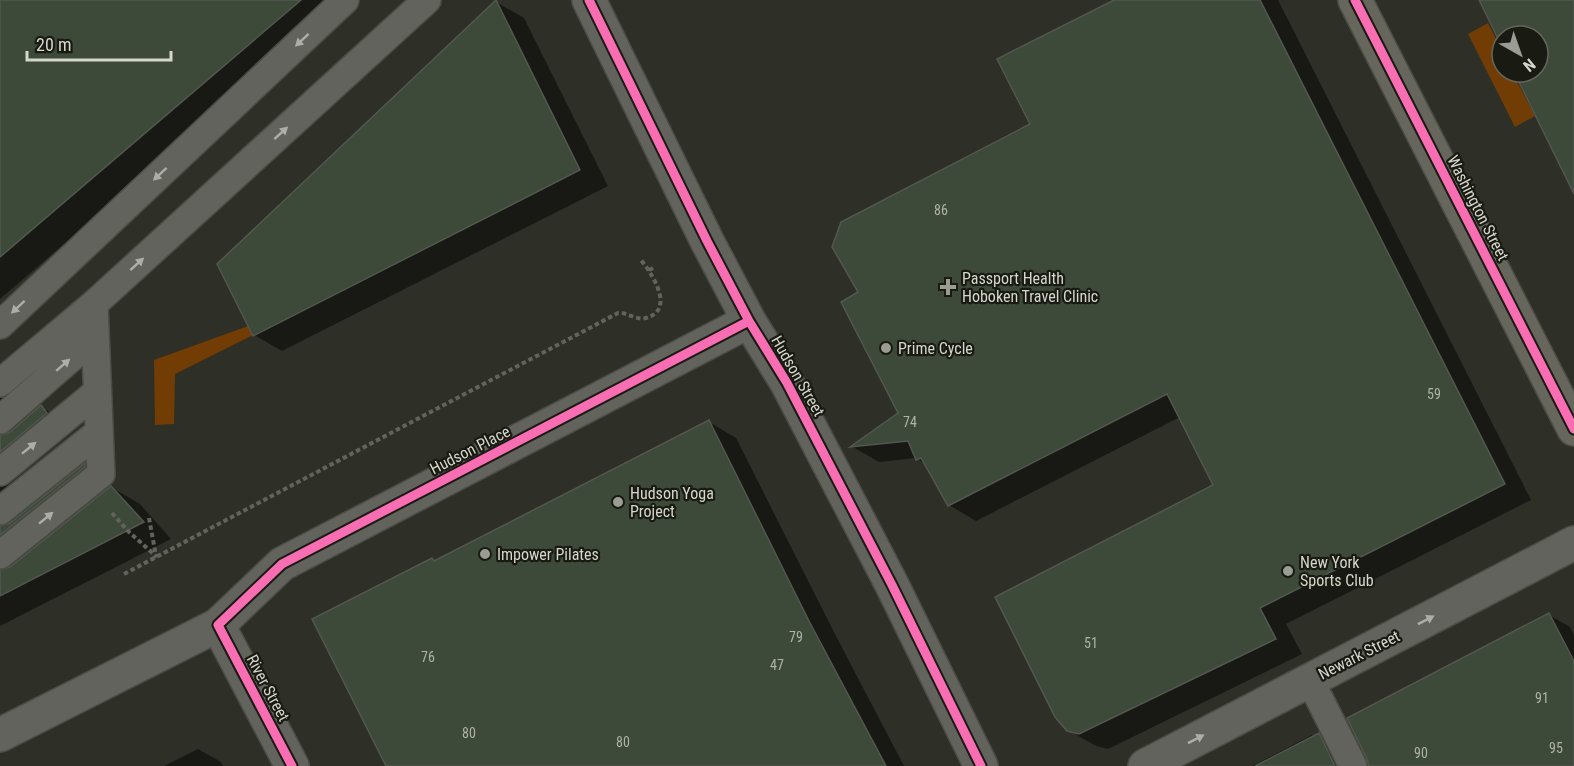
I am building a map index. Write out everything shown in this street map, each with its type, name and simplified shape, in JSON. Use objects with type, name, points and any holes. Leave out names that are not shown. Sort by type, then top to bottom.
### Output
[{"type":"main road","name":"Washington Street","points":[[1355,0],[1574,429]]},
{"type":"street","name":"Hudson Street","points":[[588,0],[748,321],[793,393],[892,585],[981,766]]},
{"type":"street","name":"Hudson Place","points":[[0,735],[218,625],[282,564],[748,321]]},
{"type":"street","name":"Newark Street","points":[[1144,766],[1574,543]]},
{"type":"street","name":"River Street","points":[[218,625],[292,766]]},
{"type":"lane","points":[[0,325],[345,0]]},
{"type":"lane","points":[[0,383],[94,304],[427,0]]},
{"type":"lane","points":[[0,555],[101,474],[94,304]]},
{"type":"lane","points":[[0,420],[95,338]]},
{"type":"lane","points":[[0,472],[97,392]]},
{"type":"lane","points":[[0,511],[99,432]]},
{"type":"lane","points":[[1310,680],[1353,766]]},
{"type":"path","points":[[124,574],[618,313],[647,318],[655,313],[661,304],[659,291],[649,270],[640,259]]},
{"type":"path","points":[[649,270],[655,267]]},
{"type":"path","points":[[149,518],[157,557]]},
{"type":"path","points":[[128,531],[157,557]]},
{"type":"shaded area","points":[[1488,23],[1490,27],[1490,78],[1468,34]]},
{"type":"shaded area","points":[[1493,84],[1518,84],[1535,116],[1515,127]]},
{"type":"shaded area","points":[[248,326],[253,335],[175,374],[174,424],[155,425],[154,360]]},
{"type":"building","points":[[0,0],[301,0],[0,257]]},
{"type":"building","points":[[496,0],[580,170],[253,336],[217,264]]},
{"type":"building","points":[[1114,0],[1260,0],[1505,484],[1260,608],[1276,639],[1079,734],[1067,731],[1055,717],[995,597],[1213,485],[1167,394],[948,506],[921,458],[916,460],[908,441],[850,447],[898,413],[841,302],[858,292],[832,247],[841,222],[1030,124],[997,59]]},
{"type":"building","points":[[1479,0],[1574,0],[1574,194],[1520,84],[1550,84],[1550,24],[1491,24]]},
{"type":"building","points":[[41,405],[47,413],[0,452],[0,435],[10,432]]},
{"type":"building","points":[[709,420],[809,621],[886,766],[386,766],[312,619],[432,558],[434,561]]},
{"type":"building","points":[[85,463],[85,467],[0,535],[0,526],[10,523]]},
{"type":"building","points":[[111,486],[144,522],[0,596],[0,570],[10,567]]},
{"type":"building","points":[[1549,613],[1574,661],[1574,766],[1369,766],[1347,718]]},
{"type":"building","points":[[1319,733],[1335,766],[1255,766]]},
{"type":"cycle path","points":[[589,0],[707,241],[749,321],[787,383],[892,585],[981,766]]},
{"type":"cycle path","points":[[1355,0],[1574,429]]},
{"type":"cycle path","points":[[292,766],[218,625],[282,564],[749,321]]},
{"type":"place","name":"Passport Health Hoboken Travel Clinic","points":[[948,287]]},
{"type":"place","name":"Prime Cycle","points":[[886,348]]},
{"type":"place","name":"Hudson Yoga Project","points":[[618,502]]},
{"type":"place","name":"Impower Pilates","points":[[485,554]]},
{"type":"place","name":"New York Sports Club","points":[[1288,571]]}]
